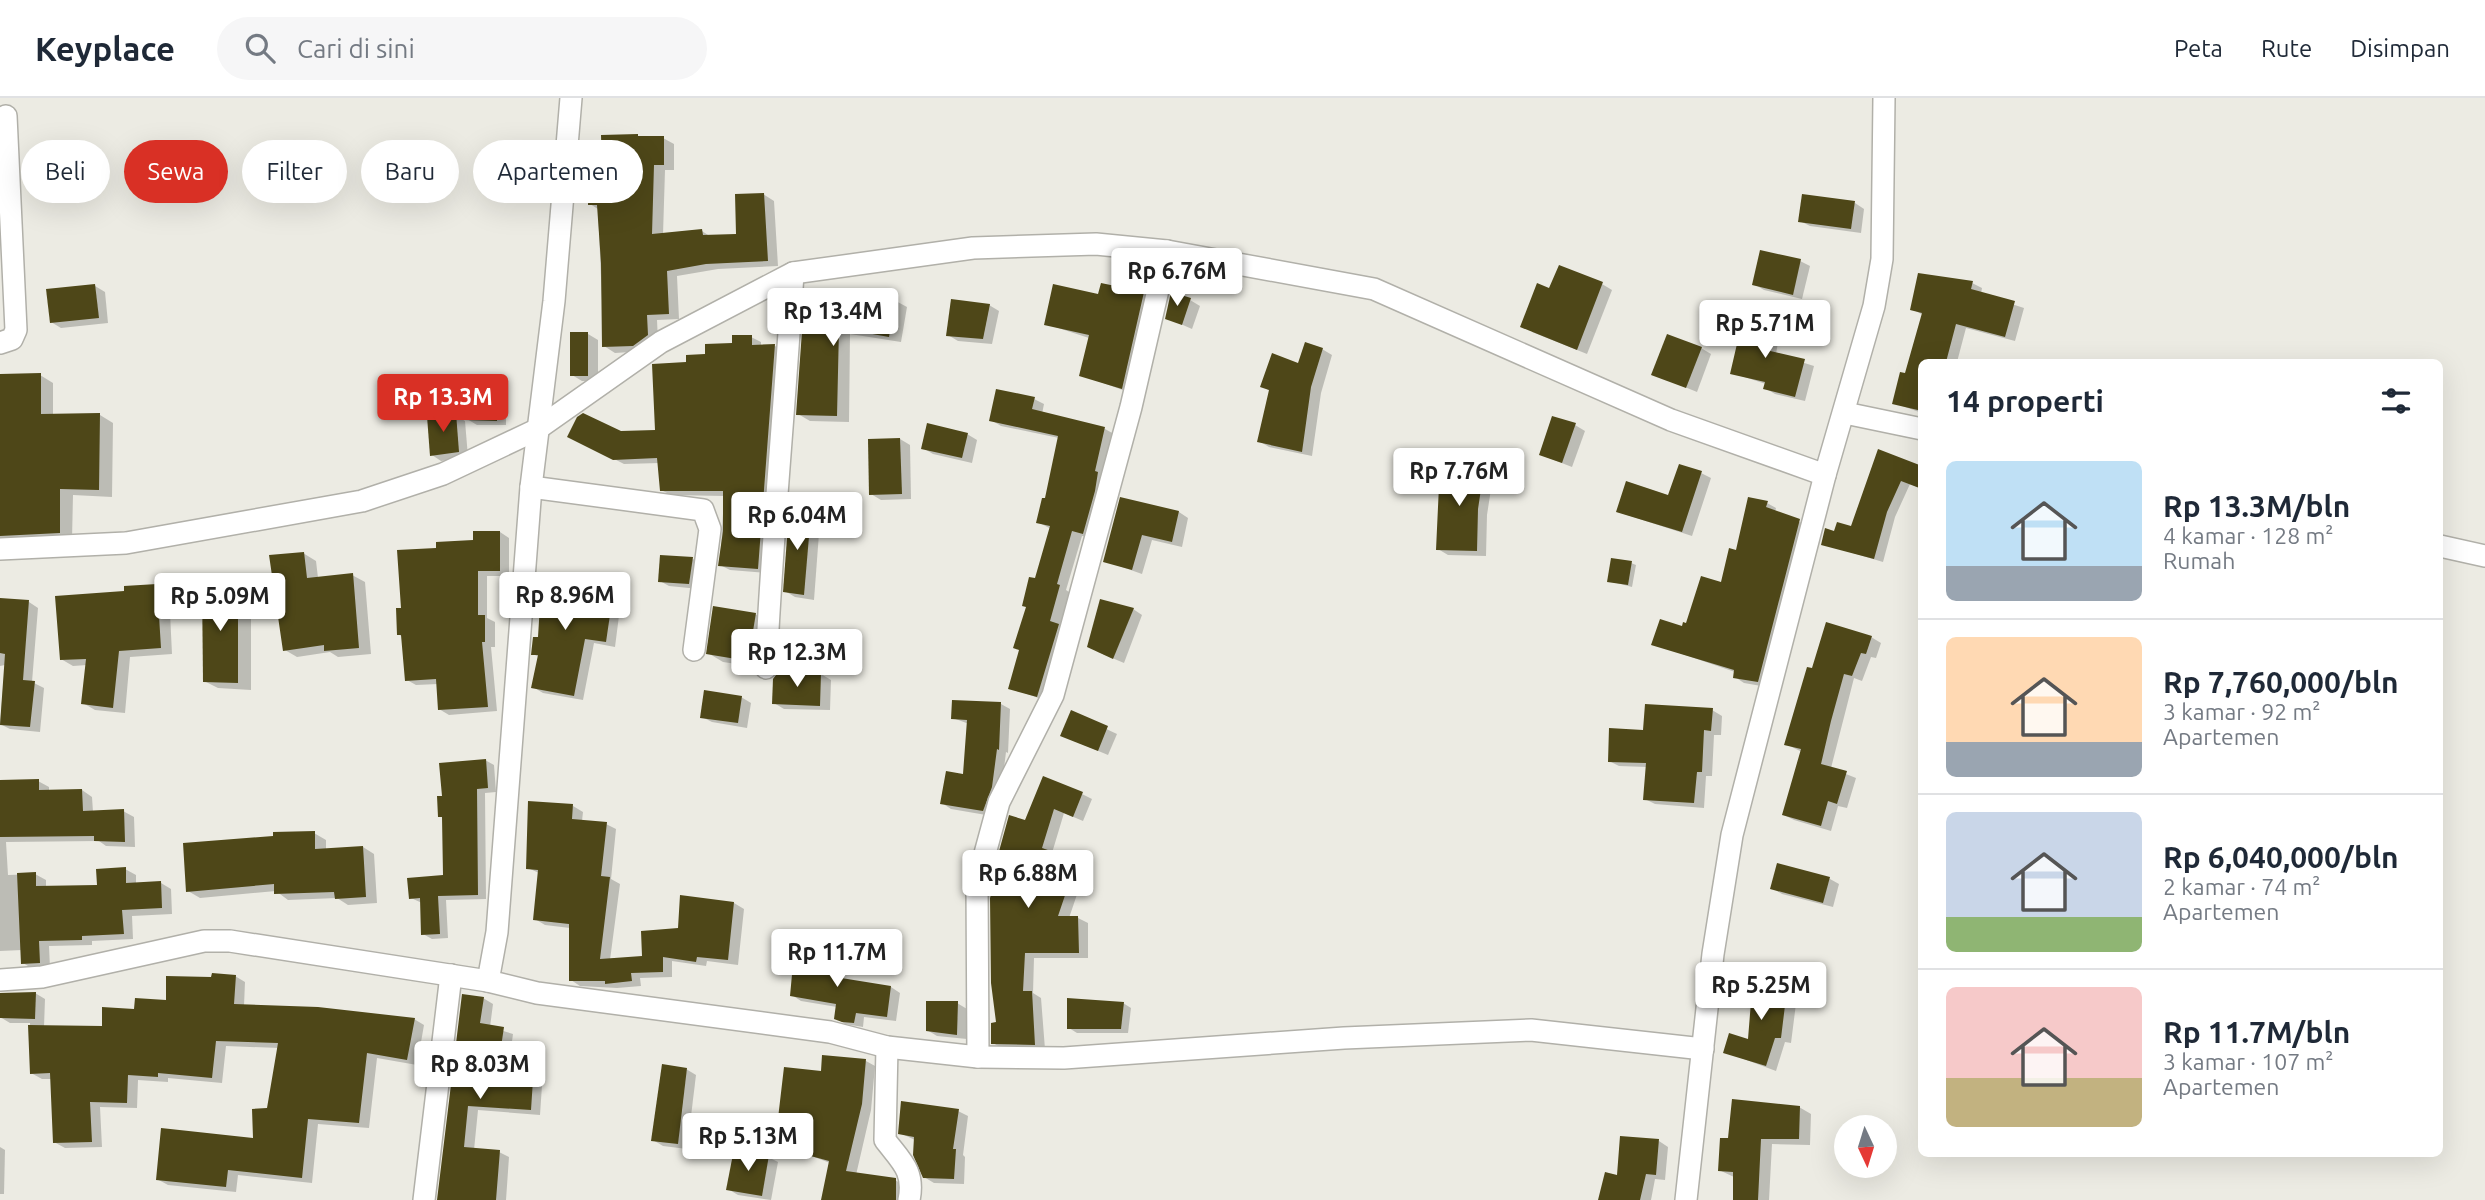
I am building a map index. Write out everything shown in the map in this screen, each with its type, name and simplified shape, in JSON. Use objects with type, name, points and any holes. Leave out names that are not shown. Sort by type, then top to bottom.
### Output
[{"type":"street","points":[[488,981],[497,932],[531,486],[554,301],[571,98]]},
{"type":"street","points":[[1686,1200],[1732,835],[1825,475],[1874,306],[1882,259],[1884,98]]},
{"type":"street","points":[[0,343],[12,339],[16,330],[6,232],[3,110]]},
{"type":"street","points":[[0,549],[126,543],[362,501],[443,474],[536,430],[661,341],[793,273],[973,248],[1096,244],[1167,251],[1374,289],[1671,420],[1825,475]]},
{"type":"street","points":[[978,1057],[977,883],[999,802],[1052,695],[1130,407],[1167,251]]},
{"type":"street","points":[[766,668],[771,564],[785,412],[793,273]]},
{"type":"street","points":[[1845,412],[1918,428]]},
{"type":"street","points":[[531,486],[703,510],[710,528],[694,650]]},
{"type":"street","points":[[2443,547],[2485,556]]},
{"type":"street","points":[[0,980],[42,977],[179,944],[230,941],[488,981],[537,993],[830,1032],[887,1047],[978,1057],[1064,1058],[1344,1038],[1531,1030],[1703,1049]]},
{"type":"street","points":[[424,1200],[451,975]]},
{"type":"street","points":[[887,1047],[885,1140],[907,1166],[911,1177],[909,1200]]},
{"type":"building","points":[[601,135],[664,136],[664,165],[654,165],[652,234],[702,229],[703,235],[736,234],[735,194],[764,193],[768,261],[706,264],[667,271],[669,314],[647,315],[648,335],[633,346],[602,347],[597,205],[588,203],[643,203],[643,140],[601,140]]},
{"type":"building","points":[[1802,194],[1855,201],[1851,229],[1798,222]]},
{"type":"building","points":[[1760,250],[1801,259],[1793,295],[1752,285]]},
{"type":"building","points":[[1559,265],[1603,282],[1577,350],[1520,327],[1537,283],[1549,288]]},
{"type":"building","points":[[1918,273],[1973,281],[1971,289],[2015,301],[2005,337],[1956,324],[1947,359],[1918,359],[1918,410],[1892,404],[1900,372],[1905,373],[1922,313],[1910,310]]},
{"type":"building","points":[[1101,283],[1144,292],[1122,389],[1079,376],[1089,335],[1044,325],[1053,284],[1098,294]]},
{"type":"building","points":[[95,284],[99,318],[50,323],[46,289]]},
{"type":"building","points":[[1171,292],[1191,298],[1182,325],[1165,319]]},
{"type":"building","points":[[871,294],[895,298],[889,337],[839,328],[837,416],[796,415],[804,303],[870,302]]},
{"type":"building","points":[[951,299],[990,304],[983,339],[946,336]]},
{"type":"building","points":[[1743,318],[1771,324],[1766,350],[1805,359],[1795,397],[1763,389],[1765,382],[1730,374]]},
{"type":"building","points":[[570,332],[588,332],[588,376],[570,376]]},
{"type":"building","points":[[1667,334],[1702,347],[1686,388],[1651,375]]},
{"type":"building","points":[[732,335],[752,335],[752,345],[775,344],[758,569],[718,566],[723,531],[723,491],[660,491],[657,458],[613,460],[567,437],[577,417],[583,413],[621,431],[655,430],[652,364],[686,362],[686,355],[705,354],[705,344],[732,343]]},
{"type":"building","points":[[1305,342],[1323,348],[1311,387],[1302,452],[1257,442],[1269,390],[1260,387],[1272,353],[1298,363]]},
{"type":"building","points":[[41,373],[41,414],[100,413],[99,490],[60,489],[60,533],[0,536],[0,374]]},
{"type":"building","points":[[996,389],[1035,397],[1032,409],[1105,427],[1095,471],[1098,472],[1095,491],[1083,534],[1072,531],[1057,584],[1060,585],[1050,621],[1059,624],[1037,697],[1008,689],[1019,650],[1013,648],[1026,607],[1022,606],[1029,577],[1035,578],[1050,526],[1036,523],[1042,498],[1045,498],[1058,436],[989,421]]},
{"type":"building","points":[[466,393],[497,393],[497,421],[465,420]]},
{"type":"building","points":[[456,413],[459,452],[430,456],[427,416]]},
{"type":"building","points":[[1552,416],[1576,423],[1562,463],[1539,455]]},
{"type":"building","points":[[927,423],[968,433],[962,458],[921,449]]},
{"type":"building","points":[[900,438],[902,494],[869,495],[868,439]]},
{"type":"building","points":[[1878,449],[1918,464],[1918,487],[1901,481],[1887,512],[1874,559],[1821,545],[1825,528],[1834,531],[1837,522],[1851,526]]},
{"type":"building","points":[[1440,464],[1484,469],[1478,509],[1477,551],[1436,550]]},
{"type":"building","points":[[1679,464],[1702,471],[1682,532],[1616,512],[1626,481],[1668,495]]},
{"type":"building","points":[[1120,497],[1179,511],[1172,542],[1142,535],[1132,570],[1103,562]]},
{"type":"building","points":[[1748,497],[1768,501],[1766,507],[1800,519],[1758,682],[1733,678],[1734,670],[1651,645],[1660,619],[1682,626],[1683,622],[1686,623],[1701,576],[1721,582],[1729,548],[1736,550]]},
{"type":"building","points":[[789,511],[811,513],[804,595],[783,592]]},
{"type":"building","points":[[473,531],[500,531],[500,571],[478,571],[478,615],[485,615],[485,642],[482,642],[488,707],[438,710],[436,679],[405,681],[401,635],[397,635],[396,608],[401,608],[397,550],[436,548],[436,542],[473,540]]},
{"type":"building","points":[[304,552],[307,578],[353,573],[359,648],[324,651],[324,645],[283,651],[269,555]]},
{"type":"building","points":[[660,555],[693,557],[689,584],[658,582]]},
{"type":"building","points":[[1611,558],[1632,561],[1628,585],[1607,582]]},
{"type":"building","points":[[542,572],[580,575],[579,598],[612,601],[606,642],[585,639],[574,696],[531,688],[538,655],[531,655],[533,637],[538,637]]},
{"type":"building","points":[[157,584],[161,648],[119,651],[113,708],[81,704],[86,659],[60,660],[55,596],[124,591],[124,586]]},
{"type":"building","points":[[238,584],[238,683],[203,682],[202,585]]},
{"type":"building","points":[[0,598],[29,600],[23,680],[35,681],[30,727],[0,725],[5,654],[0,653]]},
{"type":"building","points":[[1100,599],[1134,608],[1113,659],[1087,647]]},
{"type":"building","points":[[713,606],[756,613],[748,661],[706,654]]},
{"type":"building","points":[[1826,622],[1872,636],[1866,654],[1861,653],[1852,676],[1844,674],[1831,721],[1821,764],[1847,771],[1837,804],[1828,801],[1821,826],[1782,815],[1801,749],[1784,745],[1807,667],[1812,668]]},
{"type":"building","points":[[778,672],[821,673],[820,706],[772,704],[773,679]]},
{"type":"building","points":[[704,690],[742,696],[738,723],[700,718]]},
{"type":"building","points":[[952,700],[1001,702],[999,750],[997,749],[992,787],[983,811],[940,804],[946,771],[963,774],[967,720],[951,719]]},
{"type":"building","points":[[1645,704],[1713,708],[1711,731],[1704,730],[1702,772],[1697,772],[1694,803],[1643,800],[1646,763],[1608,762],[1609,728],[1643,730]]},
{"type":"building","points":[[1071,710],[1108,726],[1098,751],[1060,736]]},
{"type":"building","points":[[486,759],[488,788],[477,789],[478,895],[438,896],[440,934],[421,935],[420,898],[409,899],[407,878],[443,875],[442,817],[438,817],[437,796],[442,796],[439,763]]},
{"type":"building","points":[[1043,776],[1083,792],[1073,817],[1054,809],[1042,848],[1077,860],[1058,916],[1078,916],[1079,953],[1025,953],[1023,991],[1032,991],[1035,1045],[991,1044],[991,1023],[996,1022],[991,983],[990,898],[994,885],[990,884],[1009,815],[1025,820]]},
{"type":"building","points":[[39,779],[39,790],[82,789],[83,811],[124,809],[125,842],[94,841],[94,836],[0,837],[0,780]]},
{"type":"building","points":[[528,801],[573,804],[572,819],[607,822],[601,876],[610,877],[600,959],[642,956],[641,931],[678,928],[680,895],[734,902],[728,960],[697,957],[696,962],[663,957],[663,972],[631,973],[632,981],[605,984],[605,981],[569,981],[569,924],[533,920],[538,870],[526,869]]},
{"type":"building","points":[[315,831],[315,849],[363,846],[366,897],[335,899],[334,892],[274,894],[274,884],[186,892],[183,843],[273,836],[273,832]]},
{"type":"building","points":[[1777,863],[1830,877],[1823,903],[1770,889]]},
{"type":"building","points":[[126,867],[126,883],[161,881],[162,908],[122,910],[124,934],[82,936],[82,940],[39,941],[40,963],[21,964],[17,873],[36,872],[36,886],[97,885],[96,869]]},
{"type":"building","points":[[794,953],[837,957],[835,977],[891,986],[887,1017],[856,1013],[854,1023],[842,1022],[834,1019],[836,1004],[790,996]]},
{"type":"building","points":[[212,973],[236,975],[234,1004],[318,1007],[415,1018],[407,1060],[367,1053],[359,1123],[308,1119],[302,1178],[228,1170],[226,1187],[156,1180],[161,1128],[253,1138],[252,1109],[267,1108],[278,1043],[216,1041],[212,1078],[158,1073],[158,1077],[128,1075],[127,1103],[90,1102],[92,1142],[53,1143],[50,1073],[30,1074],[28,1025],[102,1026],[102,1007],[134,1009],[135,998],[166,1000],[166,976],[211,977]]},
{"type":"building","points":[[1753,977],[1788,981],[1781,1038],[1775,1038],[1766,1066],[1723,1053],[1729,1033],[1748,1039]]},
{"type":"building","points":[[36,992],[35,1019],[0,1018],[0,993]]},
{"type":"building","points":[[462,994],[484,997],[480,1023],[504,1027],[501,1047],[535,1049],[531,1110],[468,1106],[464,1147],[500,1150],[496,1200],[437,1200]]},
{"type":"building","points":[[1067,998],[1124,1002],[1121,1029],[1067,1029]]},
{"type":"building","points":[[926,1001],[958,1001],[957,1035],[926,1031]]},
{"type":"building","points":[[822,1055],[866,1059],[862,1104],[846,1171],[896,1178],[896,1200],[821,1200],[829,1161],[807,1155],[813,1131],[777,1127],[784,1067],[821,1071]]},
{"type":"building","points":[[662,1064],[687,1068],[678,1144],[651,1141]]},
{"type":"building","points":[[1732,1099],[1800,1106],[1799,1139],[1761,1139],[1758,1200],[1733,1200],[1733,1172],[1718,1171],[1720,1138],[1728,1138]]},
{"type":"building","points":[[901,1101],[959,1109],[953,1149],[956,1149],[954,1179],[923,1178],[913,1155],[914,1137],[898,1134]]},
{"type":"building","points":[[1620,1136],[1659,1139],[1656,1175],[1646,1174],[1640,1200],[1598,1200],[1605,1172],[1617,1175]]},
{"type":"building","points":[[734,1149],[769,1155],[762,1196],[726,1190]]}]
